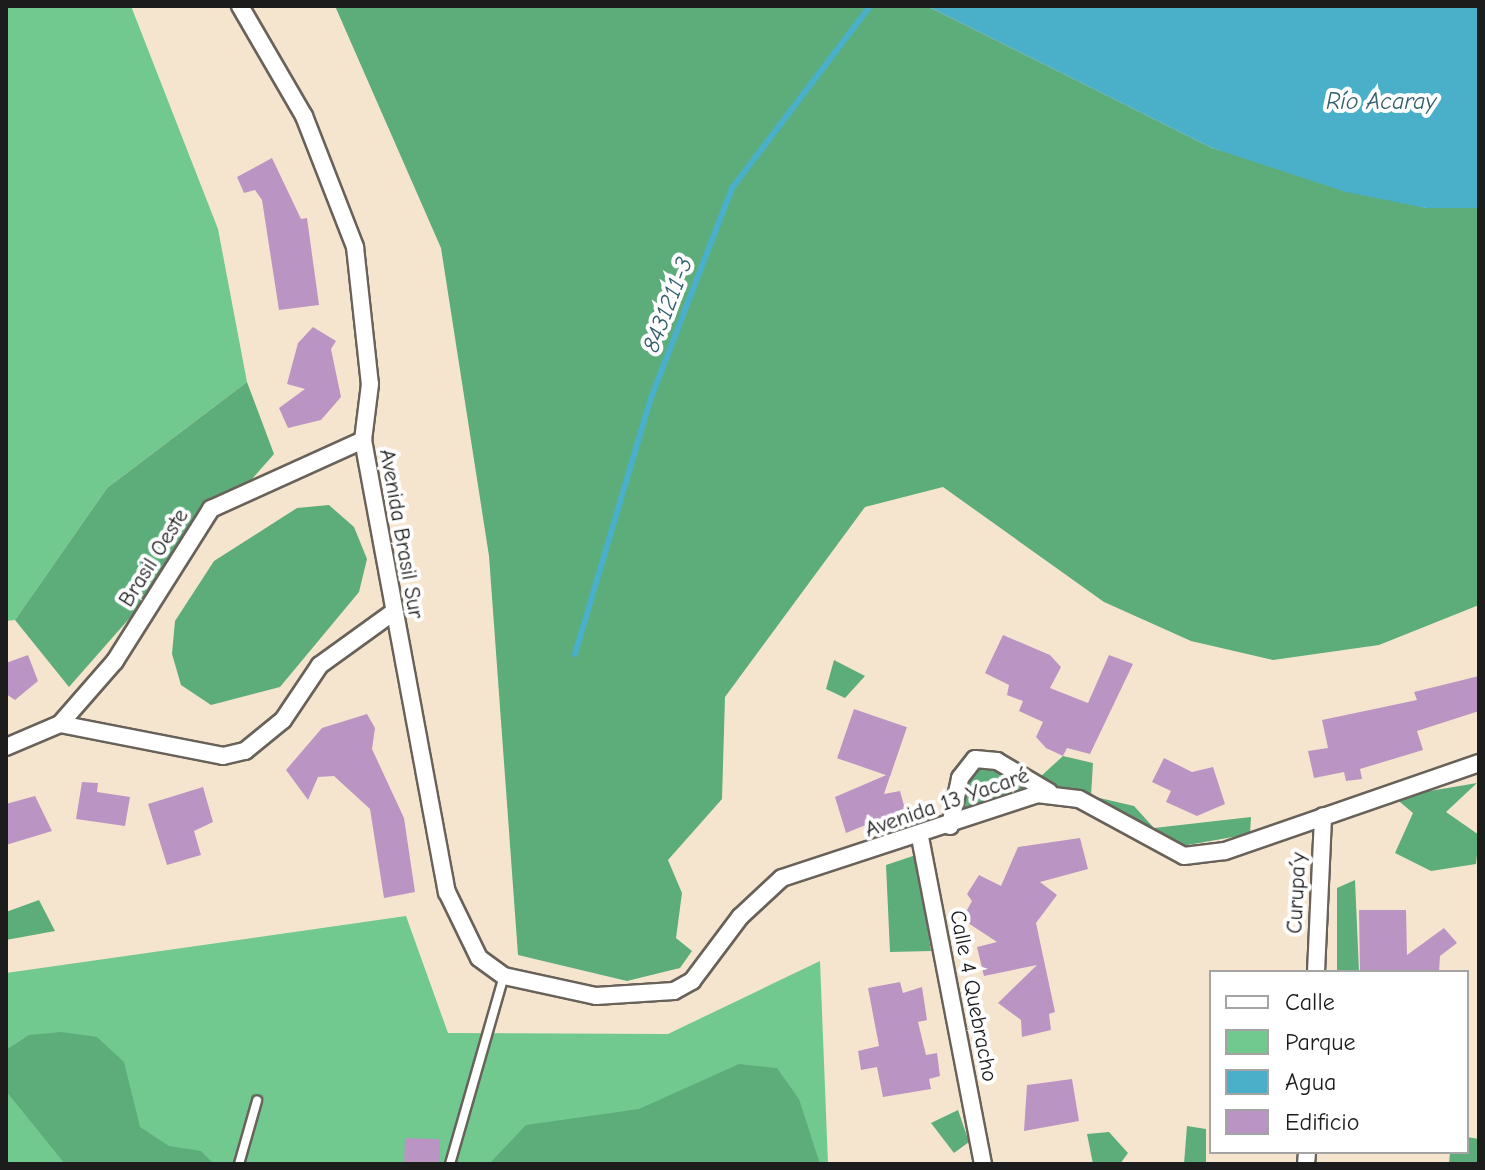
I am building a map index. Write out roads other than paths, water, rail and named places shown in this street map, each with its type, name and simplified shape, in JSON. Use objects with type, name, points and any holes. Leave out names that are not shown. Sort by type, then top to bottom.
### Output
[{"type":"street","name":"Avenida Brasil Sur","points":[[240,6],[304,116],[355,247],[370,384],[363,440],[392,613],[447,892],[479,958],[504,976]]},
{"type":"street","name":"Brasil Oeste","points":[[6,747],[60,724],[115,661],[211,509],[363,440]]},
{"type":"street","points":[[60,724],[223,756],[245,751],[283,720],[320,665],[392,613]]},
{"type":"street","points":[[950,826],[960,778],[975,759],[997,761],[1049,792]]},
{"type":"street","name":"Avenida 13 Yacaré","points":[[504,976],[596,996],[674,991],[692,981],[740,917],[782,878],[920,837],[1049,792],[1079,799],[1184,856],[1225,851],[1479,763]]},
{"type":"street","name":"Curupa´y","points":[[1316,970],[1323,816]]},
{"type":"street","name":"Calle 4 Quebracho","points":[[920,837],[983,1164]]},
{"type":"lane","points":[[450,1164],[504,976]]},
{"type":"lane","points":[[239,1164],[257,1101]]},
{"type":"water","name":"Río Acaray","points":[[927,6],[1479,6],[1479,208],[1426,208],[1346,192],[1212,148]]},
{"type":"waterway","name":"8431211-3","points":[[575,654],[651,398],[732,188],[870,6]]}]
